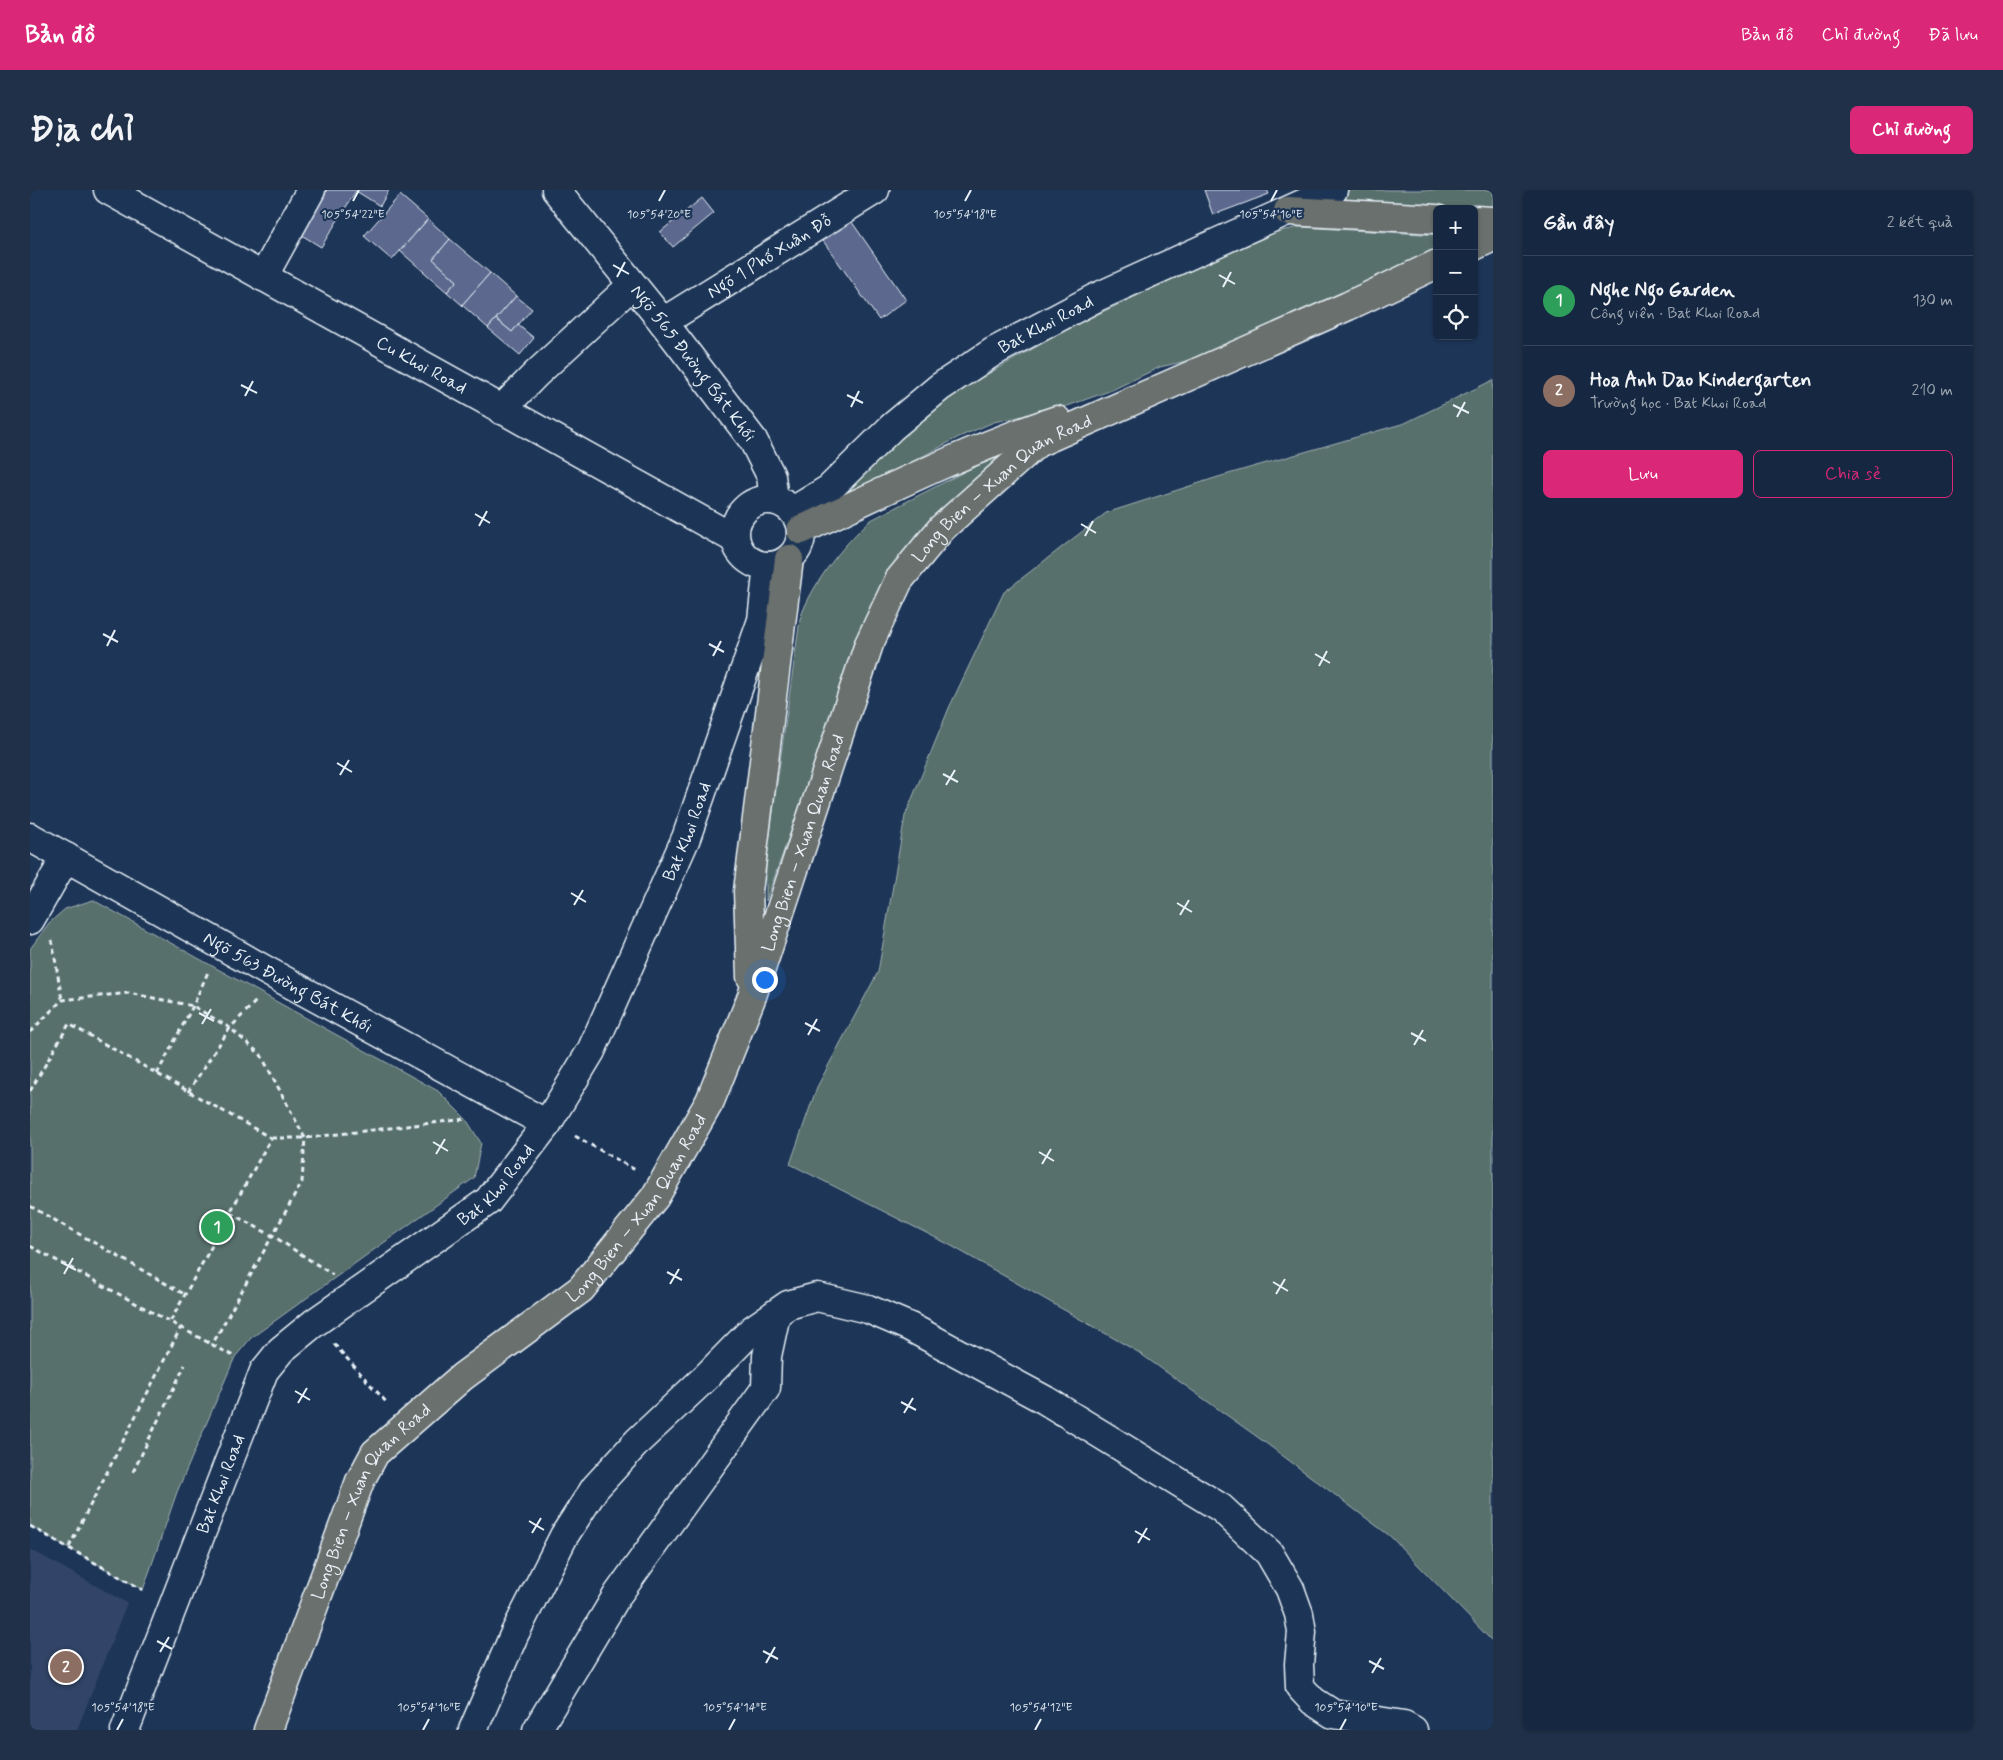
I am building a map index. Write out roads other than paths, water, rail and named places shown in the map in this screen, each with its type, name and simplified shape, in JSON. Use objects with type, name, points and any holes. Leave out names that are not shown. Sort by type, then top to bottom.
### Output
[{"type":"main road","points":[[1286,200],[1433,218]]},
{"type":"main road","points":[[1478,220],[1493,221]]},
{"type":"main road","points":[[1478,244],[1493,237]]},
{"type":"main road","name":"Long Bien – Xuan Quan Road","points":[[268,1730],[360,1481],[375,1453],[462,1377],[581,1289],[654,1197],[710,1101],[752,996],[869,644],[899,580],[942,528],[1037,443],[1339,310],[1433,266]]},
{"type":"main road","points":[[789,514],[953,459],[1006,437],[1066,417],[1143,397]]},
{"type":"main road","points":[[752,996],[748,891],[779,563]]},
{"type":"street","name":"Cu Khoi Road","points":[[108,190],[735,539]]},
{"type":"street","points":[[263,277],[311,190]]},
{"type":"street","name":"Ngõ 565 Đường Bát Khối","points":[[556,190],[663,322],[753,440],[789,514]]},
{"type":"street","name":"Ngõ 1 Phố Xuân Đỗ","points":[[663,322],[847,197],[875,190]]},
{"type":"street","name":"Bat Khoi Road","points":[[789,514],[829,489],[892,427],[940,387],[993,352],[1286,200],[1333,190]]},
{"type":"street","points":[[501,410],[534,375],[632,285]]},
{"type":"street","points":[[763,499],[789,514],[801,542],[779,563],[755,564],[744,556],[735,539],[737,520],[744,509],[752,503],[763,499]]},
{"type":"street","name":"Bat Khoi Road","points":[[125,1730],[264,1370],[281,1350],[314,1323],[488,1201],[547,1124],[591,1052],[686,838],[762,620],[779,563]]},
{"type":"street","name":"Ngõ 563 Đường Bát Khối","points":[[30,837],[267,971],[547,1124]]},
{"type":"street","points":[[40,926],[66,857]]},
{"type":"street","points":[[473,1730],[518,1627],[564,1536],[594,1488],[638,1441],[705,1378],[752,1330],[788,1305],[817,1297],[868,1309],[910,1327],[1045,1400],[1221,1508],[1269,1553],[1290,1589],[1299,1614],[1302,1632],[1299,1664],[1300,1687],[1313,1701],[1333,1714],[1404,1725],[1413,1730]]},
{"type":"street","points":[[537,1730],[618,1594],[766,1388],[767,1356],[776,1314]]},
{"type":"place","name":"Nghe Ngo Garden","points":[[217,1227]]},
{"type":"place","name":"Hoa Anh Dao Kindergarten","points":[[66,1667]]}]
